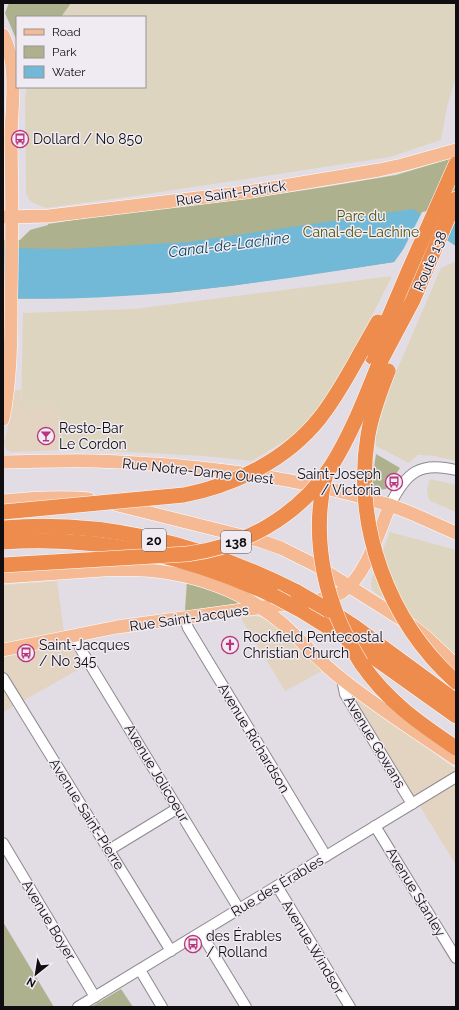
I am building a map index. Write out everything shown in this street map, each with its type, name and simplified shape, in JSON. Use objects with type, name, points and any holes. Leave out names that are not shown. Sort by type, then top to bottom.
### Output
[{"type":"highway","name":"Route 138","points":[[409,270],[456,164]]},
{"type":"highway","name":"Route 138","points":[[413,300],[456,199]]},
{"type":"highway","points":[[3,512],[184,495],[219,486],[262,467],[313,427],[328,407],[346,381],[409,270]]},
{"type":"highway","points":[[409,270],[341,428],[328,463],[320,506],[320,547],[325,579],[332,604],[343,632],[361,663],[380,688],[403,710],[456,748]]},
{"type":"highway","points":[[413,300],[372,417],[367,440],[365,468],[367,513],[378,564],[395,603],[419,642],[456,682]]},
{"type":"highway","name":"138","points":[[3,565],[197,553],[236,542],[269,526],[302,500],[322,479],[332,465],[345,442],[378,366],[413,300]]},
{"type":"highway","name":"20","points":[[3,528],[68,528],[111,532],[179,545],[233,562],[266,576],[328,610],[355,627],[456,701]]},
{"type":"highway","name":"20","points":[[3,542],[73,542],[155,553],[214,571],[246,583],[302,611],[356,644],[456,716]]},
{"type":"main road","points":[[3,35],[8,45],[11,58],[12,89],[8,216],[12,237],[11,329],[6,349],[8,390],[3,419]]},
{"type":"main road","points":[[3,64],[12,89]]},
{"type":"main road","name":"Rue Saint-Patrick","points":[[8,216],[39,217],[206,197],[396,167],[456,150]]},
{"type":"main road","points":[[12,237],[39,217]]},
{"type":"main road","name":"Rue Notre-Dame Ouest","points":[[3,462],[94,461],[167,465],[299,483],[390,505],[456,533]]},
{"type":"main road","points":[[3,501],[47,498],[89,499],[130,507],[272,544],[311,563],[416,628],[456,665]]},
{"type":"main road","points":[[349,586],[365,562],[390,505]]},
{"type":"main road","points":[[3,576],[140,569],[187,576],[216,585],[245,598],[260,608],[284,626],[342,680],[456,759]]},
{"type":"main road","name":"Rue Saint-Jacques","points":[[3,650],[117,627],[260,608],[332,596],[340,593],[349,586]]},
{"type":"street","points":[[390,505],[405,481],[416,471],[431,466],[456,470]]},
{"type":"street","name":"Avenue Richardson","points":[[185,618],[188,628],[326,856]]},
{"type":"street","name":"Avenue Jolicoeur","points":[[76,635],[80,648],[239,909]]},
{"type":"street","name":"Avenue Saint-Pierre","points":[[3,678],[171,951]]},
{"type":"street","name":"Avenue Gowans","points":[[342,680],[345,694],[412,804]]},
{"type":"street","name":"Rue des Érables","points":[[78,1007],[456,777]]},
{"type":"street","points":[[109,850],[178,808]]},
{"type":"street","name":"Avenue Stanley","points":[[375,826],[456,958]]},
{"type":"street","name":"Avenue Boyer","points":[[3,843],[94,997]]},
{"type":"street","name":"Avenue Windsor","points":[[277,886],[350,1007]]},
{"type":"street","points":[[201,933],[246,1007]]},
{"type":"street","points":[[140,970],[162,1007]]},
{"type":"shaded area","points":[[70,3],[456,3],[456,77],[447,107],[441,140],[390,157],[46,208],[31,202],[26,194],[25,97],[27,88],[146,88],[146,16],[61,16]]},
{"type":"shaded area","points":[[456,261],[456,461],[434,456],[418,455],[409,463],[376,446],[376,435],[387,393],[441,268]]},
{"type":"shaded area","points":[[392,276],[340,379],[316,415],[294,435],[252,461],[204,456],[61,450],[60,407],[21,407],[23,313],[134,309]]},
{"type":"shaded area","points":[[14,390],[21,390],[21,407],[60,407],[61,450],[11,452],[6,449],[4,443],[10,419]]},
{"type":"shaded area","points":[[430,479],[456,485],[456,512],[430,501],[427,489]]},
{"type":"shaded area","points":[[390,532],[456,550],[456,657],[428,630],[401,609],[375,593],[372,589],[372,578]]},
{"type":"shaded area","points":[[57,581],[66,646],[70,646],[83,667],[3,712],[3,585]]},
{"type":"shaded area","points":[[256,616],[264,618],[279,628],[322,671],[285,691],[240,617]]},
{"type":"shaded area","points":[[351,693],[456,769],[456,865],[421,808]]},
{"type":"green space","points":[[9,3],[71,3],[62,16],[16,16],[16,39],[5,13]]},
{"type":"green space","name":"Parc du Canal-de-Lachine","points":[[456,157],[456,246],[447,240],[407,244],[394,262],[230,286],[168,293],[69,298],[5,299],[5,320],[3,320],[3,240],[20,240],[30,230],[48,224],[92,217],[245,199],[396,175]]},
{"type":"green space","points":[[3,328],[6,329],[5,337],[3,339]]},
{"type":"green space","points":[[376,454],[400,468],[386,489],[377,490],[371,488]]},
{"type":"green space","points":[[187,580],[211,588],[241,603],[185,611]]},
{"type":"green space","points":[[3,922],[54,1007],[3,1007]]},
{"type":"green space","points":[[121,989],[133,1007],[91,1007]]},
{"type":"water","name":"Canal-de-Lachine","points":[[456,205],[456,246],[447,240],[407,244],[394,262],[297,277],[151,294],[52,299],[3,298],[3,248],[65,249],[189,242],[413,209],[421,214]]},
{"type":"pier","points":[[456,203],[456,220],[446,242],[408,246],[398,260],[422,212],[445,208]]},
{"type":"place","name":"Dollard / No 850","points":[[20,139]]},
{"type":"place","name":"Resto-Bar Le Cordon","points":[[46,436]]},
{"type":"place","name":"Saint-Joseph / Victoria","points":[[394,482]]},
{"type":"place","name":"Rockfield Pentecostal Christian Church","points":[[230,645]]},
{"type":"place","name":"Saint-Jacques / No 345","points":[[26,653]]},
{"type":"place","name":"des Érables / Rolland","points":[[193,944]]}]
